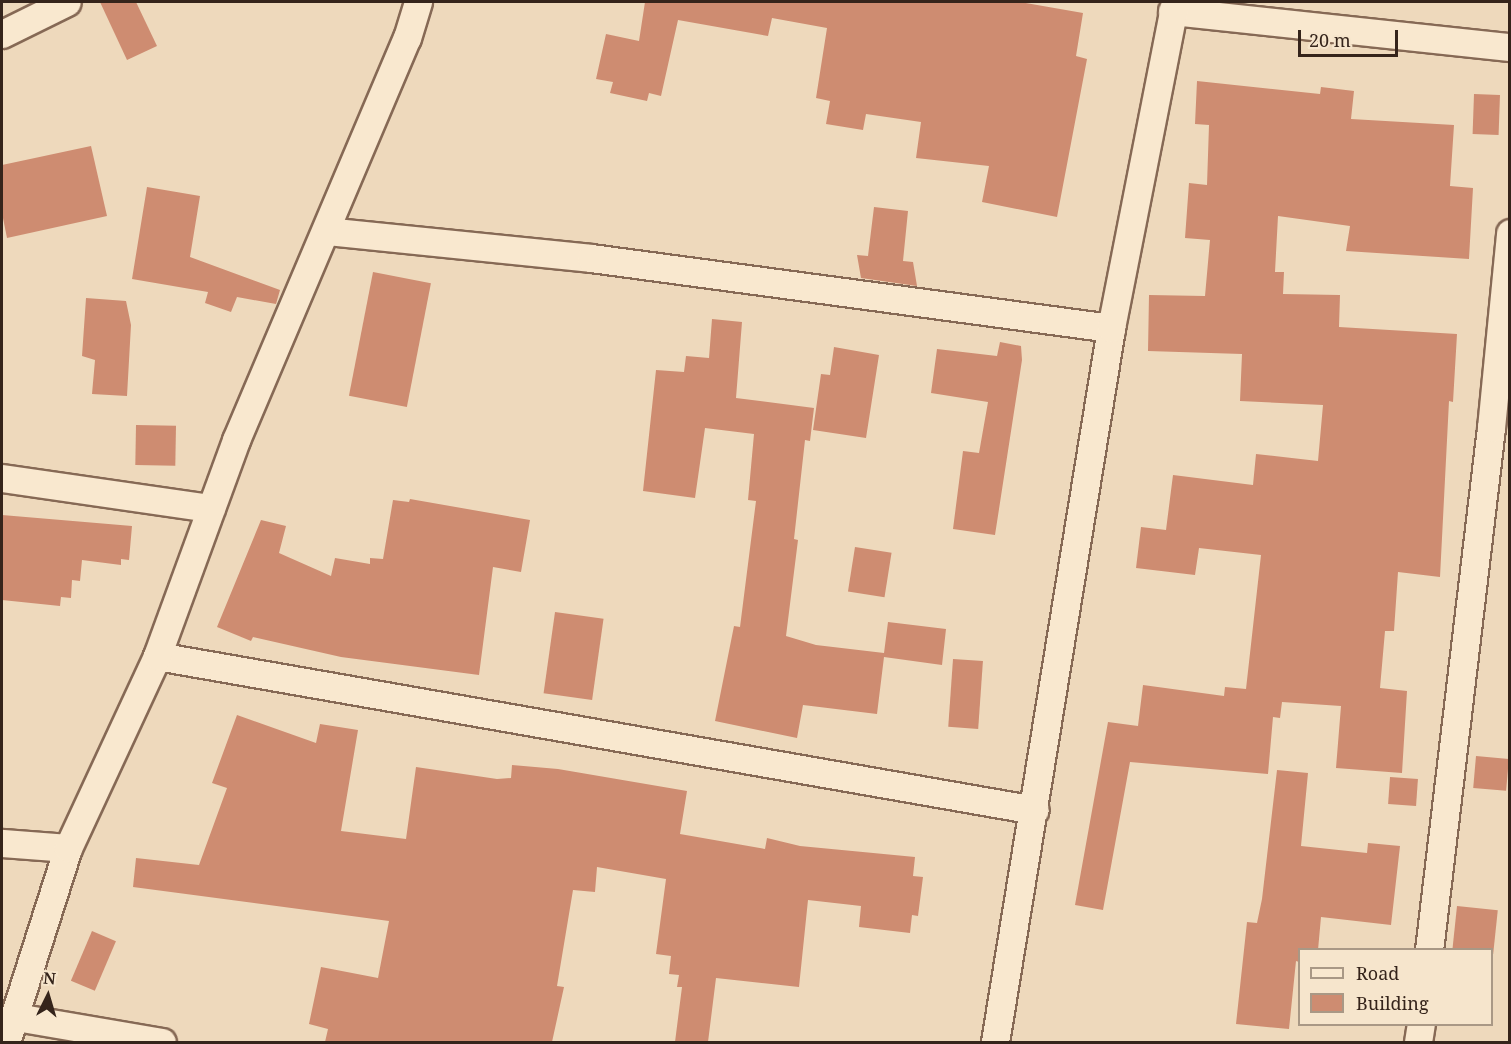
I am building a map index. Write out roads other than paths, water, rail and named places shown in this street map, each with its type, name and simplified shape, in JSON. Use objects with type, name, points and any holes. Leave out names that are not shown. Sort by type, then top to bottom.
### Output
[{"type":"street","points":[[2,34],[67,2]]},
{"type":"street","points":[[6,1042],[16,1017],[68,849],[157,656],[211,508],[407,38],[418,2]]},
{"type":"street","points":[[995,1042],[1035,810],[1111,328],[1173,6],[1509,47]]},
{"type":"street","points":[[326,231],[591,258],[1111,328]]},
{"type":"street","points":[[1429,948],[1500,428],[1509,233]]},
{"type":"street","points":[[2,478],[211,508]]},
{"type":"street","points":[[157,656],[1035,810]]},
{"type":"street","points":[[2,843],[68,849]]},
{"type":"street","points":[[16,1017],[162,1042]]},
{"type":"street","points":[[1418,1042],[1420,1026]]}]
